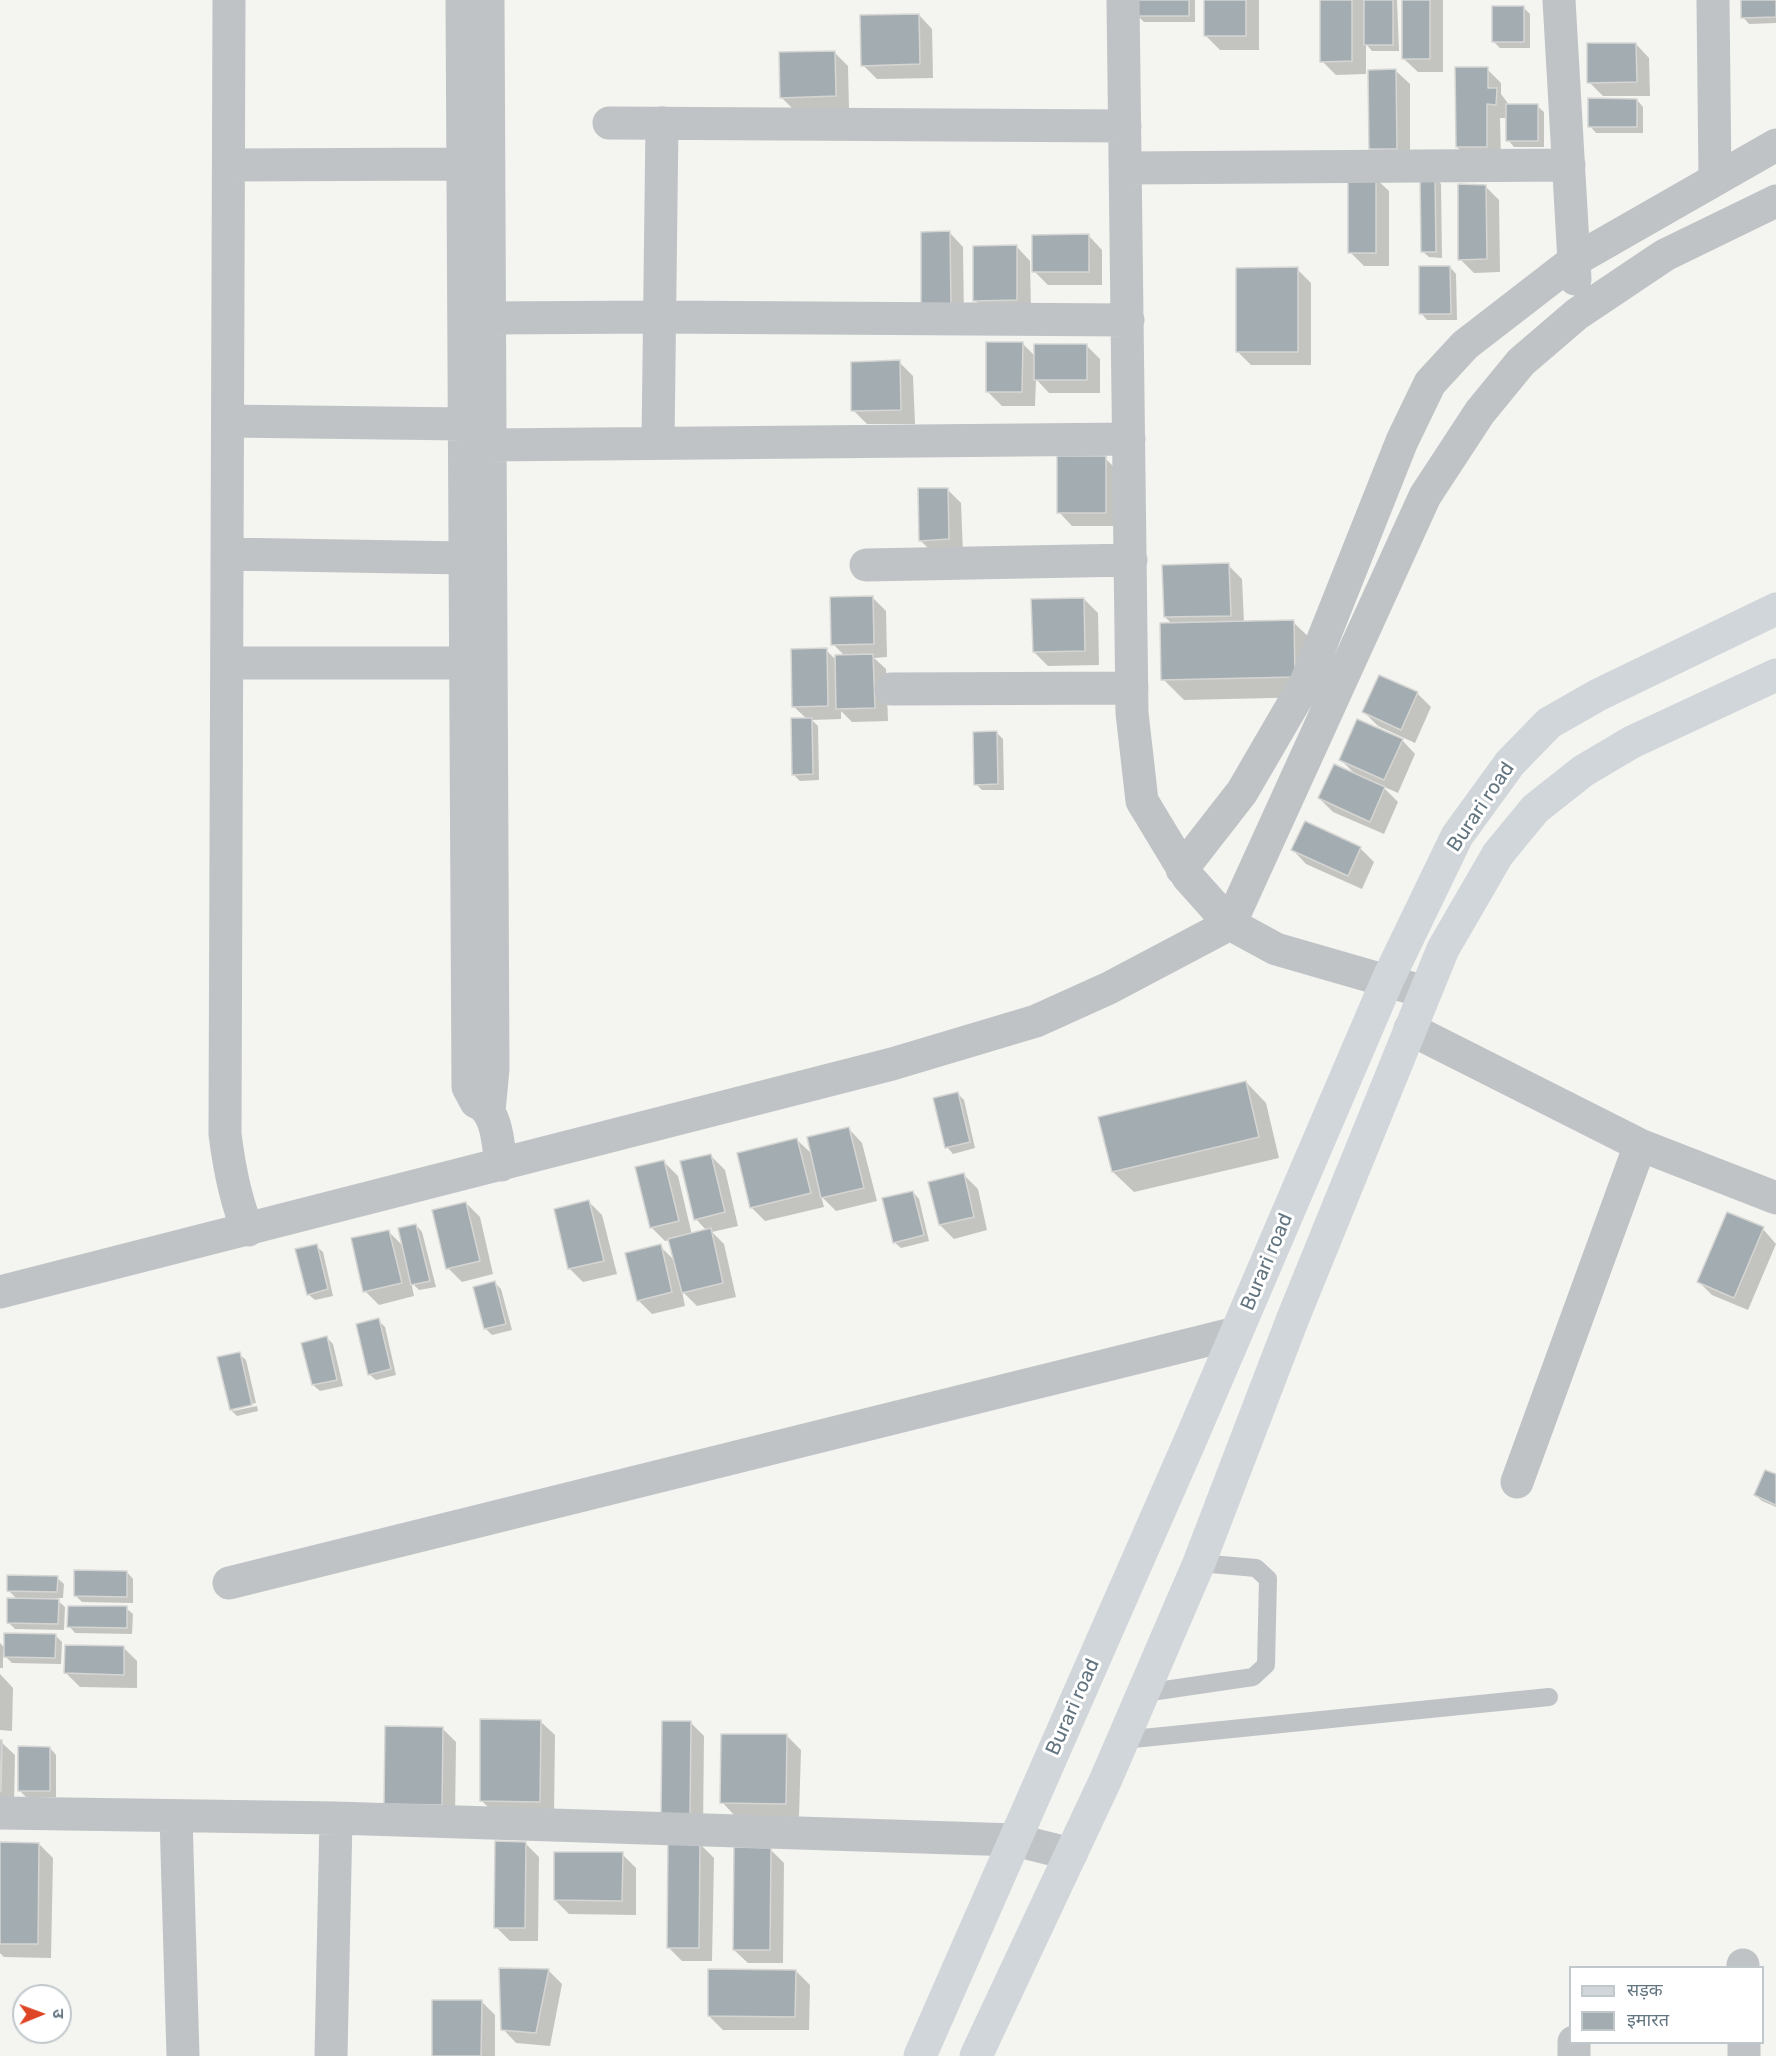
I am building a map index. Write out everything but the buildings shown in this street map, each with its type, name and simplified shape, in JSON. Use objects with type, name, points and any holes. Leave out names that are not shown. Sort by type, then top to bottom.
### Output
[{"type":"main road","name":"Burari road","points":[[920,2056],[1388,979],[1457,837],[1510,763],[1549,723],[1598,695],[1776,609]]},
{"type":"main road","name":"Burari road","points":[[976,2056],[1123,1740],[1199,1563],[1293,1318],[1443,949],[1498,854],[1535,809],[1583,771],[1632,742],[1776,675]]},
{"type":"street","points":[[229,0],[225,1134],[234,1183],[245,1223]]},
{"type":"street","points":[[462,0],[468,1087],[495,1136]]},
{"type":"street","points":[[488,0],[488,318],[495,1136]]},
{"type":"street","points":[[1123,0],[1132,688],[1136,762],[1142,801],[1193,882],[1230,924],[1276,949],[1314,962],[1388,979],[1425,992]]},
{"type":"street","points":[[1559,0],[1577,314]]},
{"type":"street","points":[[1713,0],[1715,179]]},
{"type":"street","points":[[609,123],[1125,126]]},
{"type":"street","points":[[658,443],[662,123]]},
{"type":"street","points":[[1193,882],[1306,682],[1402,441],[1430,382],[1465,345],[1575,260],[1776,145]]},
{"type":"street","points":[[229,165],[463,164]]},
{"type":"street","points":[[1126,168],[1569,165]]},
{"type":"street","points":[[0,1292],[245,1223],[495,1136],[892,1064],[1036,1021],[1109,988],[1230,924],[1425,496],[1480,412],[1521,362],[1577,314],[1665,255],[1776,201]]},
{"type":"street","points":[[488,318],[659,316],[1128,320]]},
{"type":"street","points":[[228,422],[464,424]]},
{"type":"street","points":[[489,445],[1129,440]]},
{"type":"street","points":[[227,554],[465,558]]},
{"type":"street","points":[[866,565],[1131,560]]},
{"type":"street","points":[[227,663],[465,663]]},
{"type":"street","points":[[891,688],[1132,688]]},
{"type":"street","points":[[1410,1029],[1640,1145],[1776,1198]]},
{"type":"street","points":[[1517,1482],[1640,1145]]},
{"type":"street","points":[[229,1583],[1236,1333]]},
{"type":"street","points":[[0,1813],[336,1818],[1015,1840],[1071,1854]]},
{"type":"street","points":[[176,1817],[183,2056]]},
{"type":"street","points":[[331,2056],[336,1818]]},
{"type":"lane","points":[[1144,1693],[1253,1677],[1266,1665],[1268,1579],[1256,1568],[1199,1563]]},
{"type":"lane","points":[[1123,1740],[1549,1697]]}]
